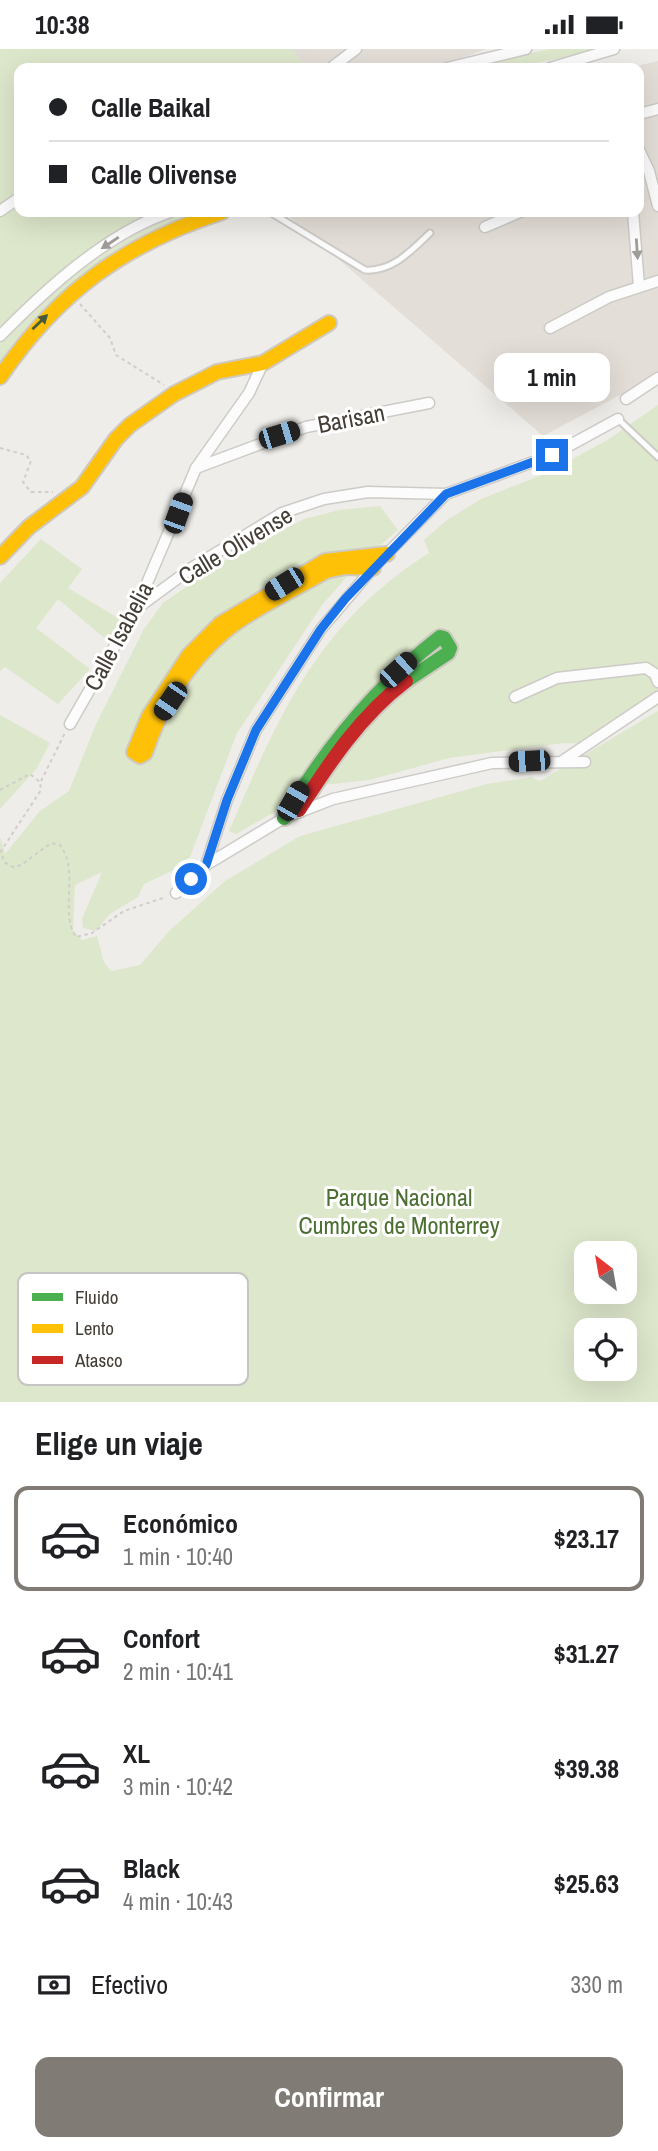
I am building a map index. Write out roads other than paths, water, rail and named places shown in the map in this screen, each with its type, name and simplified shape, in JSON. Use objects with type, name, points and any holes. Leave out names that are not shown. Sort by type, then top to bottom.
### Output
[{"type":"street","points":[[338,63],[356,49]]},
{"type":"street","points":[[468,63],[526,49]]},
{"type":"street","points":[[584,63],[614,49]]},
{"type":"street","points":[[654,170],[658,206]]},
{"type":"street","points":[[0,336],[98,251],[159,217]]},
{"type":"street","points":[[0,377],[31,330],[72,292],[115,259],[154,236],[208,217]]},
{"type":"street","points":[[485,227],[508,217]]},
{"type":"street","points":[[633,217],[639,286]]},
{"type":"street","points":[[550,328],[609,297],[658,281]]},
{"type":"street","points":[[0,557],[29,527],[82,488],[116,439],[174,394],[217,372],[263,363],[329,323]]},
{"type":"street","name":"Calle Isabelia","points":[[70,724],[136,609],[196,468],[249,393],[263,363]]},
{"type":"street","points":[[626,400],[658,378]]},
{"type":"street","name":"Barisan","points":[[196,468],[306,427],[429,403]]},
{"type":"street","name":"Calle Olivense","points":[[136,609],[255,527],[301,506],[368,492],[446,494],[552,455],[618,419]]},
{"type":"street","points":[[206,865],[227,800],[256,730],[321,629],[373,568],[446,494]]},
{"type":"street","points":[[373,568],[345,567],[326,571],[225,631],[196,660],[152,730],[144,755],[134,752],[149,716],[189,655],[220,624],[325,561],[347,556],[387,554]]},
{"type":"street","points":[[284,818],[312,769],[351,720],[418,652],[440,637],[444,638],[450,648],[448,653],[405,679],[382,701],[335,754],[299,810]]},
{"type":"street","points":[[515,697],[557,678],[646,668],[655,674],[658,682]]},
{"type":"street","points":[[563,760],[658,697]]},
{"type":"street","points":[[176,893],[206,865],[299,810],[356,793],[492,763],[563,760],[585,762]]},
{"type":"lane","points":[[278,217],[365,270],[381,271],[404,257],[430,233]]},
{"type":"lane","points":[[618,419],[658,457]]},
{"type":"park label","name":"Parque Nacional Cumbres de Monterrey","points":[[399,1211]]}]
